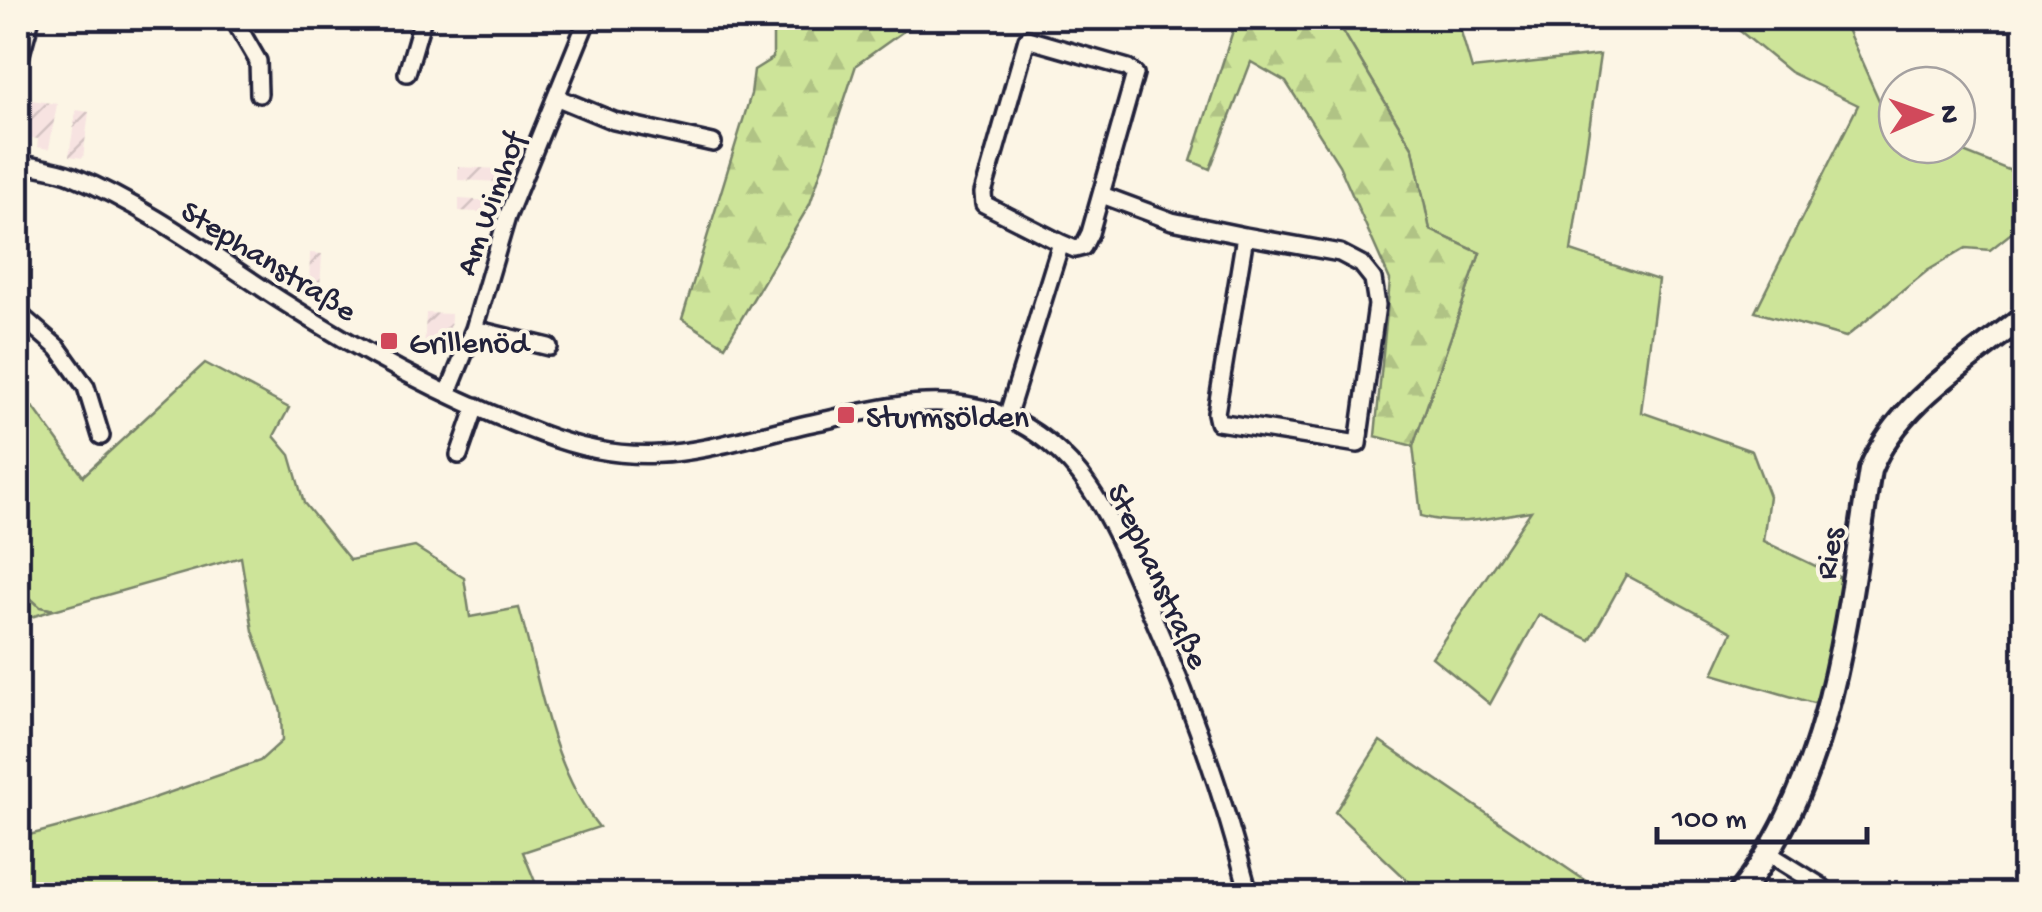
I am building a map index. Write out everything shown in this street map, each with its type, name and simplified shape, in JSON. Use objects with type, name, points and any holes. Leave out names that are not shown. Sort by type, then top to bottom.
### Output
[{"type":"street","points":[[18,66],[31,18]]},
{"type":"street","points":[[232,18],[258,61],[259,94]]},
{"type":"street","points":[[407,73],[423,18]]},
{"type":"street","name":"Am Wimhof","points":[[448,393],[474,330],[507,217],[588,18]]},
{"type":"street","points":[[1027,39],[1128,68],[1134,74],[1102,194],[1083,247],[1061,244],[984,204],[1027,39]]},
{"type":"street","points":[[558,98],[614,122],[712,143]]},
{"type":"street","name":"Stephanstraße","points":[[18,163],[71,175],[195,240],[356,345],[448,393],[568,444],[631,456],[676,454],[917,402],[948,402],[1006,417],[1032,430],[1061,454],[1090,488],[1112,528],[1198,727],[1249,894]]},
{"type":"street","points":[[1102,194],[1172,222],[1340,253],[1352,257],[1373,278],[1377,305],[1358,444],[1218,422],[1216,413],[1245,236]]},
{"type":"street","points":[[1006,417],[1061,244]]},
{"type":"street","points":[[18,313],[58,348],[86,387],[101,436]]},
{"type":"street","name":"Ries","points":[[1739,894],[1768,853],[1807,770],[1837,670],[1870,470],[1877,452],[1890,430],[1910,410],[2024,316]]},
{"type":"street","points":[[474,330],[549,347]]},
{"type":"street","points":[[459,456],[476,406]]},
{"type":"street","points":[[1768,853],[1829,894]]},
{"type":"shaded area","points":[[31,100],[57,104],[49,149],[37,147],[38,139],[25,137]]},
{"type":"shaded area","points":[[76,110],[89,112],[83,158],[69,156]]},
{"type":"shaded area","points":[[458,167],[501,169],[501,182],[458,180]]},
{"type":"shaded area","points":[[459,199],[493,201],[492,213],[459,211]]},
{"type":"shaded area","points":[[310,253],[322,254],[320,289],[309,289]]},
{"type":"shaded area","points":[[426,313],[451,314],[449,353],[424,352]]},
{"type":"green space","points":[[773,18],[922,18],[856,65],[810,204],[725,346],[682,319],[751,94],[754,70],[773,58]]},
{"type":"green space","points":[[1237,18],[1337,21],[1413,149],[1430,230],[1480,253],[1413,446],[1375,436],[1390,280],[1339,165],[1286,82],[1251,62],[1210,169],[1191,161]]},
{"type":"green space","points":[[1329,18],[1457,18],[1472,69],[1600,55],[1571,251],[1658,280],[1641,412],[1752,451],[1769,496],[1763,541],[1845,580],[1841,614],[1819,700],[1813,703],[1713,674],[1732,632],[1626,575],[1590,640],[1539,615],[1490,704],[1432,657],[1531,511],[1464,521],[1421,516],[1413,446],[1480,253],[1430,230],[1413,149],[1337,21]]},
{"type":"green space","points":[[1724,18],[1842,18],[1877,96],[1877,165],[1977,165],[1977,157],[2024,176],[2024,223],[1990,250],[1966,248],[1927,271],[1846,337],[1755,312],[1858,105],[1790,72]]},
{"type":"green space","points":[[205,363],[289,408],[274,436],[290,455],[304,503],[350,560],[415,547],[464,578],[470,617],[519,608],[558,751],[583,804],[599,827],[523,852],[540,894],[18,894],[18,838],[108,814],[260,761],[282,741],[281,711],[253,631],[241,557],[54,610],[40,607],[18,587],[18,400],[34,408],[83,476]]},
{"type":"green space","points":[[18,587],[40,607],[54,610],[18,621]]},
{"type":"green space","points":[[1380,741],[1605,894],[1422,894],[1335,812]]},
{"type":"place","name":"Grillenöd","points":[[389,341]]},
{"type":"place","name":"Sturmsölden","points":[[846,415]]}]
